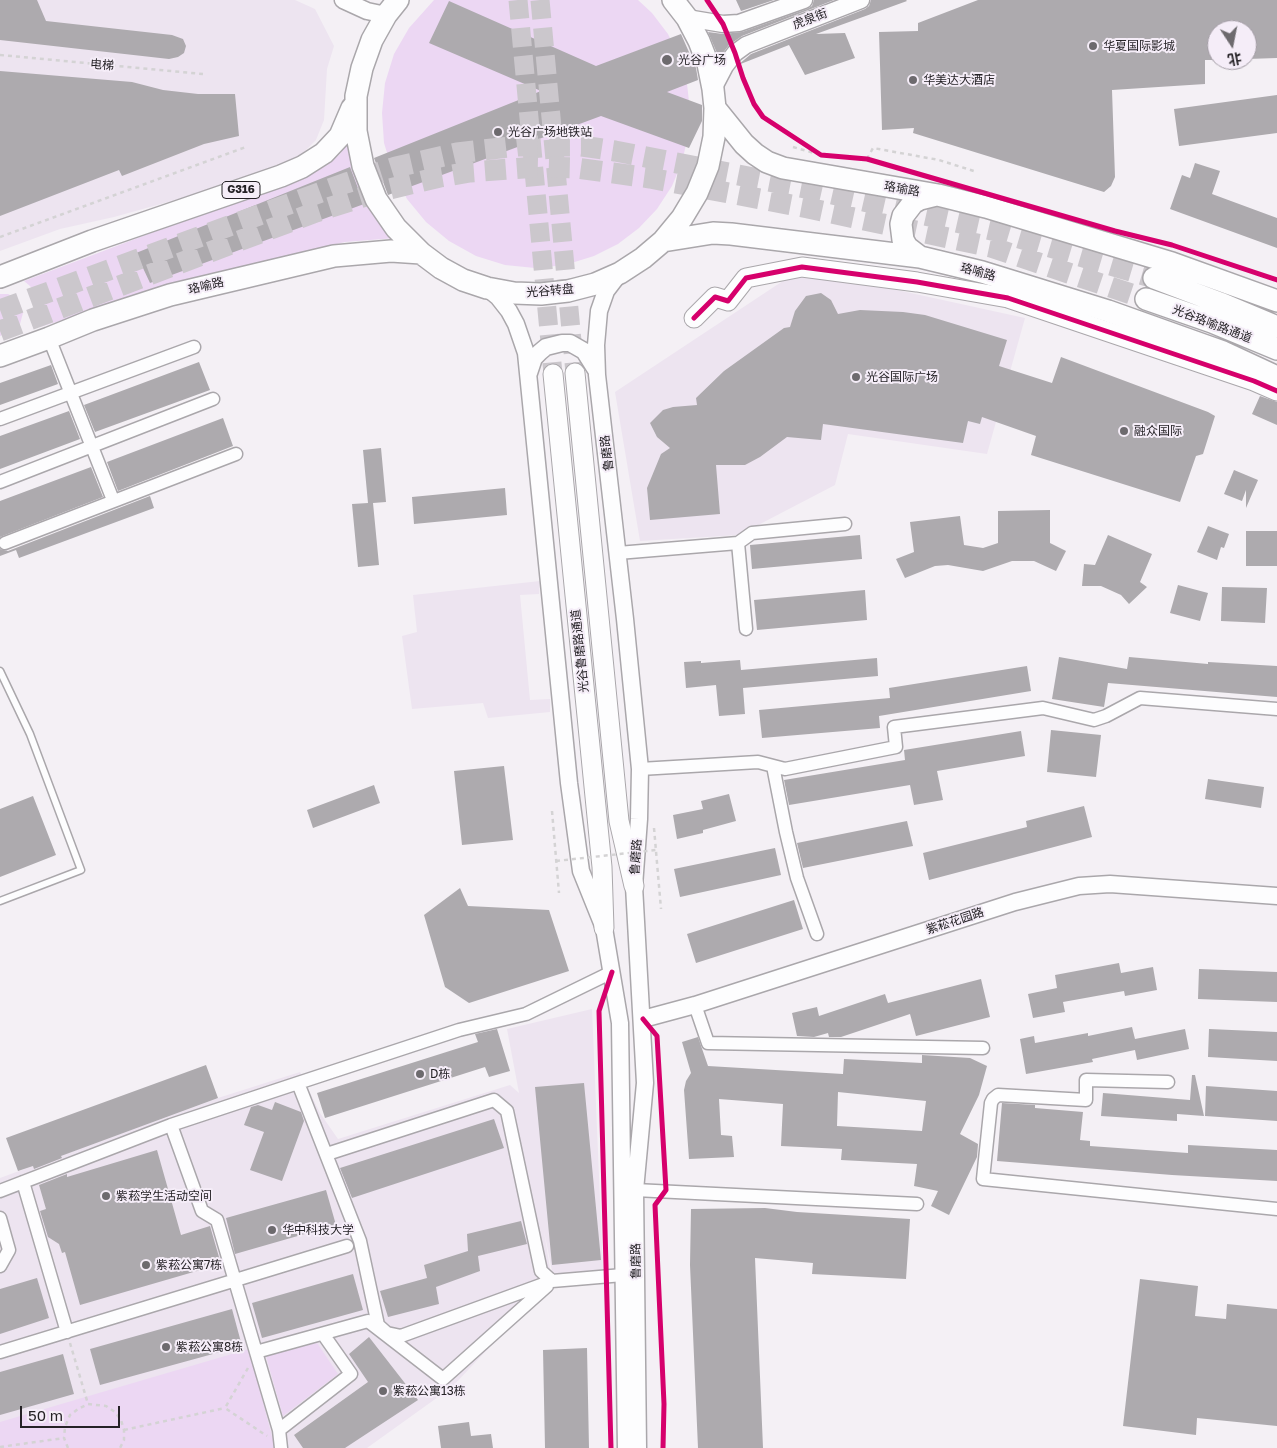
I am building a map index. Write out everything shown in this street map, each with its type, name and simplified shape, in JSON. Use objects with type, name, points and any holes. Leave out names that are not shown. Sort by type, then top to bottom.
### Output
[{"type":"highway","name":"光谷转盘","points":[[392,8],[372,40],[362,68],[356,96],[356,132],[363,166],[376,199],[396,228],[421,254],[441,268],[487,288],[532,294],[568,291],[595,284],[620,273],[643,258],[663,241],[682,218],[697,193],[708,166],[714,137],[714,98],[708,64],[699,40],[687,18],[673,0]]},
{"type":"highway","name":"G316","points":[[0,276],[92,241],[281,176],[302,167],[324,153],[340,136],[349,118],[356,96]]},
{"type":"highway","name":"珞瑜路","points":[[714,98],[744,144],[754,154],[767,162],[783,168],[938,195],[986,207],[1209,276],[1277,301]]},
{"type":"highway","points":[[920,257],[907,247],[903,240],[901,224],[903,216],[913,203],[920,198],[938,195]]},
{"type":"highway","name":"珞喻路","points":[[663,241],[713,233],[731,234],[920,257],[982,272],[1108,311],[1223,352],[1277,378]]},
{"type":"highway","name":"珞喻路","points":[[0,356],[93,320],[170,295],[302,262],[365,252],[392,251],[421,254]]},
{"type":"highway","name":"光谷珞喻路通道","points":[[1154,278],[1277,327]]},
{"type":"highway","name":"光谷珞喻路通道","points":[[1146,299],[1212,322],[1277,349]]},
{"type":"main road","points":[[343,0],[367,11],[392,8]]},
{"type":"main road","name":"虎泉街","points":[[687,18],[723,24],[739,23],[752,20],[804,0]]},
{"type":"main road","name":"虎泉街","points":[[714,98],[724,66],[735,53],[746,45],[861,0]]},
{"type":"main road","points":[[694,318],[714,297],[728,301],[746,278],[802,267],[917,282],[1008,298],[1254,381],[1277,391]]},
{"type":"main road","name":"鲁磨路","points":[[620,273],[606,291],[599,311],[596,345],[640,769],[639,819],[634,886],[643,1019],[645,1083],[635,1190],[638,1448]]},
{"type":"main road","name":"鲁磨路","points":[[487,288],[498,297],[509,311],[516,324],[526,353],[569,783],[581,871],[604,928],[620,1023],[626,1448]]},
{"type":"main road","points":[[529,375],[534,358],[540,352],[546,347],[562,343],[570,344],[584,351],[598,374]]},
{"type":"main road","name":"光谷鲁磨路通道","points":[[575,373],[619,821],[634,886]]},
{"type":"main road","name":"光谷鲁磨路通道","points":[[553,374],[602,867],[604,928]]},
{"type":"main road","name":"紫菘花园路","points":[[643,1019],[695,1005],[1015,902],[1079,886],[1110,884],[1277,896]]},
{"type":"street","points":[[49,338],[113,500]]},
{"type":"street","points":[[0,419],[194,347]]},
{"type":"street","points":[[0,482],[213,399]]},
{"type":"street","points":[[5,543],[236,454]]},
{"type":"street","points":[[618,553],[738,543],[752,533],[845,524]]},
{"type":"street","points":[[738,543],[746,628]]},
{"type":"street","points":[[640,769],[758,762],[784,769],[896,747],[894,727],[1044,708],[1094,720],[1106,716],[1140,698],[1277,709]]},
{"type":"street","points":[[773,766],[797,878],[817,934]]},
{"type":"street","points":[[0,1190],[171,1125],[459,1030],[526,1014],[612,972]]},
{"type":"street","points":[[695,1005],[708,1043],[983,1048]]},
{"type":"street","points":[[1168,1082],[1086,1080],[1086,1100],[998,1095],[991,1103],[982,1179],[1277,1209]]},
{"type":"street","points":[[298,1083],[360,1241],[378,1325],[387,1333],[401,1336],[552,1281],[623,1275]]},
{"type":"street","points":[[327,1154],[494,1100],[506,1111],[541,1271],[552,1281]]},
{"type":"street","points":[[171,1125],[202,1211],[217,1220],[279,1430],[281,1447]]},
{"type":"street","points":[[23,1182],[66,1332]]},
{"type":"street","points":[[635,1190],[917,1204]]},
{"type":"street","points":[[0,1218],[8,1250],[0,1266]]},
{"type":"street","points":[[0,1352],[347,1246]]},
{"type":"street","points":[[256,1353],[368,1321],[443,1379],[552,1281]]},
{"type":"street","points":[[279,1430],[351,1374],[323,1334]]},
{"type":"lane","points":[[0,671],[30,734],[81,870],[0,901]]},
{"type":"path","points":[[0,237],[246,147]]},
{"type":"path","points":[[793,147],[821,155]]},
{"type":"path","points":[[867,159],[873,148],[939,160],[977,172]]},
{"type":"path","points":[[552,811],[559,893]]},
{"type":"path","points":[[653,821],[661,909]]},
{"type":"path","points":[[556,861],[656,850]]},
{"type":"path","points":[[66,1332],[88,1404]]},
{"type":"path","points":[[225,1408],[256,1353]]},
{"type":"path","points":[[68,1448],[64,1438],[65,1427],[70,1416],[78,1408],[88,1404],[106,1406],[115,1412],[121,1420],[124,1440],[120,1448]]},
{"type":"path","points":[[124,1430],[225,1408],[281,1447]]},
{"type":"path","points":[[0,1447],[64,1438]]},
{"type":"shaded area","points":[[0,0],[295,0],[315,9],[334,46],[327,69],[324,120],[316,140],[299,157],[276,166],[186,197],[114,217],[60,229],[0,251]]},
{"type":"shaded area","points":[[434,0],[638,0],[652,13],[668,34],[680,58],[687,84],[690,110],[688,136],[682,162],[672,186],[657,209],[639,228],[618,244],[594,256],[565,265],[535,268],[505,265],[476,256],[449,241],[426,222],[407,199],[393,172],[384,143],[382,113],[385,83],[394,54],[409,28]]},
{"type":"shaded area","points":[[351,135],[395,238],[345,242],[213,274],[40,327],[43,315],[40,300],[24,281],[315,171],[327,165],[340,154]]},
{"type":"shaded area","points":[[801,269],[1025,318],[987,454],[848,434],[835,485],[739,535],[640,541],[615,392]]},
{"type":"shaded area","points":[[0,294],[8,294],[19,301],[23,313],[20,324],[16,329],[0,336]]},
{"type":"shaded area","points":[[540,581],[539,594],[520,595],[530,700],[550,699],[550,712],[488,718],[483,703],[412,709],[402,636],[417,632],[413,595]]},
{"type":"shaded area","name":"华中科技大学","points":[[592,1009],[603,1271],[553,1276],[544,1231],[552,1281],[452,1387],[367,1448],[0,1448],[0,1178],[218,1098],[300,1072],[320,1113],[338,1139],[510,1085],[519,1093],[507,1029]]},
{"type":"shaded area","points":[[317,1343],[338,1374],[283,1416],[266,1356]]},
{"type":"shaded area","points":[[249,1349],[275,1448],[0,1448],[0,1422]]},
{"type":"building","points":[[0,0],[37,0],[46,21],[172,35],[183,39],[186,46],[184,53],[169,59],[0,40]]},
{"type":"building","points":[[736,0],[774,0],[741,11]]},
{"type":"building","points":[[814,0],[834,0],[742,36],[729,45],[719,58],[708,32],[723,34],[742,32],[807,9],[812,6]]},
{"type":"building","points":[[871,0],[907,1],[816,34],[845,33],[855,58],[805,75],[789,45],[738,65],[751,54],[865,9],[869,6]]},
{"type":"building","points":[[978,0],[1277,0],[1277,58],[1257,59],[1257,20],[1207,20],[1205,84],[1112,90],[1115,177],[1111,186],[1104,192],[913,133],[914,128],[882,130],[879,32],[918,31],[918,23]]},
{"type":"building","points":[[449,1],[596,66],[681,34],[696,68],[698,80],[667,92],[702,105],[702,121],[689,148],[601,116],[388,195],[374,158],[541,91],[429,43]]},
{"type":"building","points":[[0,71],[132,82],[163,90],[198,94],[235,94],[239,136],[204,144],[122,176],[119,170],[0,216]]},
{"type":"building","points":[[1277,95],[1277,133],[1179,146],[1174,109]]},
{"type":"building","points":[[1195,163],[1220,171],[1212,194],[1277,218],[1277,248],[1170,209],[1182,175],[1190,178]]},
{"type":"building","points":[[350,167],[364,204],[150,283],[136,253]]},
{"type":"building","name":"光谷国际广场","points":[[821,293],[831,300],[838,314],[860,310],[925,315],[1007,340],[999,366],[1052,383],[1061,357],[1215,416],[1203,454],[1196,456],[1180,502],[1031,455],[1036,436],[982,417],[980,424],[968,421],[963,443],[823,424],[821,440],[787,437],[760,457],[745,465],[716,465],[720,514],[650,520],[647,488],[661,454],[670,448],[657,437],[650,423],[663,410],[673,407],[697,405],[696,398],[724,371],[784,328],[790,327],[795,311],[806,296]]},
{"type":"building","points":[[199,362],[210,390],[95,432],[84,405]]},
{"type":"building","points":[[51,365],[58,384],[0,405],[0,383]]},
{"type":"building","points":[[1260,396],[1277,402],[1277,425],[1252,414]]},
{"type":"building","points":[[69,411],[80,439],[0,469],[0,436]]},
{"type":"building","points":[[223,418],[233,446],[118,491],[107,462]]},
{"type":"building","points":[[381,448],[386,502],[373,503],[379,565],[358,567],[352,504],[368,503],[363,450]]},
{"type":"building","points":[[91,467],[103,497],[0,537],[0,501]]},
{"type":"building","points":[[1234,470],[1258,480],[1246,508],[1246,490],[1242,501],[1224,494]]},
{"type":"building","points":[[505,488],[507,515],[414,524],[412,497]]},
{"type":"building","points":[[150,496],[154,508],[19,558],[16,550],[0,556],[0,549],[8,551]]},
{"type":"building","points":[[1050,510],[1050,543],[1066,551],[1056,571],[1034,561],[1012,561],[983,571],[948,565],[935,566],[905,578],[896,559],[914,552],[910,522],[960,516],[964,545],[983,548],[998,543],[998,511]]},
{"type":"building","points":[[1208,526],[1229,534],[1224,548],[1221,547],[1217,560],[1197,552]]},
{"type":"building","points":[[1246,531],[1277,531],[1277,566],[1246,566]]},
{"type":"building","points":[[860,535],[862,559],[752,569],[750,545]]},
{"type":"building","points":[[1108,535],[1152,554],[1140,582],[1147,587],[1129,604],[1121,595],[1101,586],[1082,586],[1084,564],[1095,565]]},
{"type":"building","points":[[1178,585],[1208,593],[1200,621],[1170,613]]},
{"type":"building","points":[[1222,587],[1267,588],[1265,623],[1221,621]]},
{"type":"building","points":[[865,590],[867,620],[757,630],[754,600]]},
{"type":"building","points":[[1059,657],[1127,669],[1129,657],[1208,664],[1208,662],[1277,666],[1277,697],[1108,683],[1104,707],[1052,699]]},
{"type":"building","points":[[877,658],[878,676],[743,688],[745,714],[719,716],[716,685],[686,688],[684,662],[701,661],[701,663],[740,660],[741,670]]},
{"type":"building","points":[[1027,666],[1031,691],[879,716],[880,728],[762,738],[759,710],[890,698],[889,688]]},
{"type":"building","points":[[1051,730],[1101,735],[1096,777],[1047,772]]},
{"type":"building","points":[[1021,731],[1025,756],[937,771],[943,800],[914,805],[910,785],[789,805],[784,780],[905,760],[904,750]]},
{"type":"building","points":[[504,766],[513,840],[462,845],[454,771]]},
{"type":"building","points":[[1208,779],[1264,787],[1261,808],[1205,799]]},
{"type":"building","points":[[374,785],[380,803],[313,828],[307,810]]},
{"type":"building","points":[[729,794],[736,821],[703,830],[703,833],[677,839],[673,815],[703,809],[701,801]]},
{"type":"building","points":[[33,796],[56,855],[0,877],[0,809]]},
{"type":"building","points":[[1084,806],[1092,837],[929,880],[923,853],[1027,827],[1026,821]]},
{"type":"building","points":[[907,821],[913,846],[803,868],[797,843]]},
{"type":"building","points":[[775,848],[781,875],[680,897],[674,869]]},
{"type":"building","points":[[460,888],[468,906],[549,910],[569,971],[469,1003],[445,987],[424,915]]},
{"type":"building","points":[[794,900],[803,929],[696,963],[687,934]]},
{"type":"building","points":[[1119,963],[1121,973],[1153,967],[1157,990],[1125,996],[1124,991],[1063,1002],[1065,1012],[1033,1018],[1028,994],[1057,988],[1055,975]]},
{"type":"building","points":[[1199,969],[1277,972],[1277,1002],[1198,999]]},
{"type":"building","points":[[981,979],[990,1017],[916,1036],[910,1014],[841,1037],[829,1037],[828,1033],[814,1037],[797,1036],[792,1013],[817,1007],[819,1016],[885,994],[888,1003]]},
{"type":"building","points":[[1132,1027],[1135,1039],[1185,1029],[1189,1049],[1137,1060],[1135,1050],[1092,1059],[1093,1062],[1026,1074],[1020,1039],[1034,1036],[1035,1043],[1088,1033],[1088,1036]]},
{"type":"building","name":"D栋","points":[[497,1029],[510,1071],[489,1077],[485,1067],[325,1118],[317,1093],[478,1042],[475,1034]]},
{"type":"building","points":[[1209,1029],[1277,1032],[1277,1061],[1208,1057]]},
{"type":"building","points":[[698,1037],[708,1066],[843,1074],[844,1059],[922,1063],[922,1055],[970,1058],[987,1066],[979,1095],[960,1134],[978,1144],[977,1157],[949,1215],[931,1206],[938,1191],[914,1186],[917,1164],[841,1160],[842,1149],[781,1146],[783,1104],[719,1099],[721,1135],[732,1136],[734,1157],[689,1159],[684,1090],[686,1081],[691,1073],[682,1042]],"holes":[[[838,1092],[926,1101],[922,1131],[837,1126]]]},
{"type":"building","points":[[206,1065],[218,1098],[61,1156],[62,1158],[34,1169],[33,1166],[18,1171],[6,1138]]},
{"type":"building","points":[[1192,1075],[1195,1075],[1204,1116],[1177,1114],[1177,1121],[1101,1116],[1103,1093],[1190,1100]]},
{"type":"building","points":[[584,1083],[601,1260],[552,1265],[535,1087]]},
{"type":"building","points":[[1206,1086],[1277,1091],[1277,1121],[1205,1116]]},
{"type":"building","points":[[275,1102],[301,1112],[304,1121],[282,1181],[250,1170],[264,1132],[244,1125],[251,1107],[258,1105],[272,1110]]},
{"type":"building","points":[[1002,1103],[1035,1105],[1035,1108],[1083,1112],[1080,1140],[1090,1141],[1090,1146],[1188,1153],[1188,1145],[1277,1150],[1277,1181],[997,1161]]},
{"type":"building","points":[[494,1119],[504,1148],[352,1198],[340,1168]]},
{"type":"building","points":[[157,1150],[181,1235],[210,1226],[221,1264],[80,1305],[65,1252],[62,1253],[59,1244],[48,1237],[40,1211],[46,1209],[39,1185],[67,1174],[67,1177]]},
{"type":"building","points":[[326,1190],[336,1225],[235,1254],[226,1218]]},
{"type":"building","points":[[765,1208],[797,1212],[910,1219],[906,1279],[812,1274],[813,1263],[755,1258],[763,1448],[698,1448],[690,1265],[691,1209]]},
{"type":"building","points":[[521,1221],[527,1244],[478,1256],[480,1271],[436,1287],[439,1304],[388,1317],[380,1291],[427,1278],[424,1265],[468,1251],[467,1234]]},
{"type":"building","points":[[353,1274],[363,1310],[262,1338],[252,1303]]},
{"type":"building","points":[[37,1278],[49,1318],[0,1334],[0,1289]]},
{"type":"building","points":[[1140,1279],[1198,1286],[1195,1316],[1226,1319],[1227,1304],[1277,1309],[1277,1426],[1197,1418],[1196,1435],[1123,1426]]},
{"type":"building","name":"紫菘公寓8栋","points":[[232,1309],[242,1346],[100,1385],[90,1349]]},
{"type":"building","name":"紫菘公寓13栋","points":[[369,1337],[418,1400],[345,1448],[303,1448],[294,1435],[368,1382],[349,1354]]},
{"type":"building","points":[[587,1348],[589,1448],[545,1448],[543,1350]]},
{"type":"building","points":[[63,1354],[74,1394],[0,1415],[0,1372]]},
{"type":"building","points":[[469,1422],[471,1436],[491,1434],[493,1448],[441,1448],[438,1426]]},
{"type":"tunnel","points":[[518,0],[553,374]]},
{"type":"tunnel","points":[[540,0],[575,373]]},
{"type":"tunnel","points":[[0,310],[346,183],[396,167],[457,153],[518,146],[582,146],[815,190],[996,231],[1154,278]]},
{"type":"tunnel","points":[[0,331],[316,212],[381,191],[470,172],[537,167],[576,168],[650,178],[808,208],[991,247],[1146,299]]},
{"type":"cycle path","points":[[707,0],[723,24],[754,104],[763,117],[821,155],[867,159],[1115,231],[1172,245],[1277,280]]},
{"type":"cycle path","points":[[694,318],[715,297],[728,301],[746,278],[802,267],[917,282],[1008,298],[1254,381],[1277,391]]},
{"type":"cycle path","points":[[611,1448],[599,1011],[612,972]]},
{"type":"cycle path","points":[[643,1019],[657,1036],[666,1190],[655,1205],[664,1404],[663,1448]]},
{"type":"place","name":"华夏国际影城","points":[[1093,46]]},
{"type":"place","name":"光谷广场","points":[[667,60]]},
{"type":"place","name":"华美达大酒店","points":[[913,80]]},
{"type":"place","name":"光谷广场地铁站","points":[[498,132]]},
{"type":"place","name":"光谷国际广场","points":[[856,377]]},
{"type":"place","name":"融众国际","points":[[1124,431]]},
{"type":"place","name":"D栋","points":[[420,1074]]},
{"type":"place","name":"紫菘学生活动空间","points":[[106,1196]]},
{"type":"place","name":"华中科技大学","points":[[272,1230]]},
{"type":"place","name":"紫菘公寓7栋","points":[[146,1265]]},
{"type":"place","name":"紫菘公寓8栋","points":[[166,1347]]},
{"type":"place","name":"紫菘公寓13栋","points":[[383,1391]]}]
